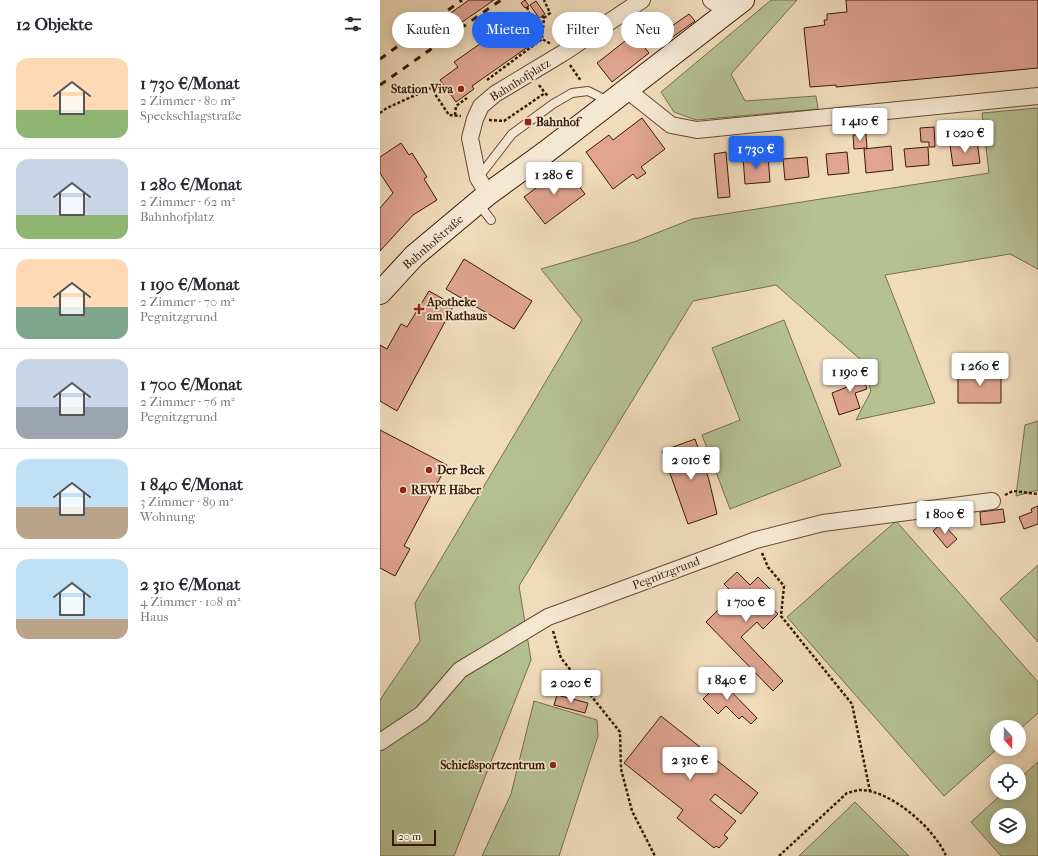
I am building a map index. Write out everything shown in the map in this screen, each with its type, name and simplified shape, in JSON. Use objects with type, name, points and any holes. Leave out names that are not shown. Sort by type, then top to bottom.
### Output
[{"type":"main road","points":[[482,191],[619,96],[736,6]]},
{"type":"main road","name":"Bahnhofstraße","points":[[382,288],[482,191]]},
{"type":"street","name":"Bahnhofplatz","points":[[482,191],[470,138],[475,119],[481,106],[495,94],[563,53],[642,0]]},
{"type":"street","points":[[711,0],[736,6]]},
{"type":"street","points":[[619,96],[671,125],[697,130],[1038,96]]},
{"type":"street","name":"Pegnitzgrund","points":[[380,742],[422,714],[460,670],[548,617],[756,540],[823,523],[992,501]]},
{"type":"lane","points":[[491,220],[482,191],[512,134],[553,104],[572,93],[588,91],[619,96]]},
{"type":"path","points":[[544,0],[550,13],[544,18]]},
{"type":"path","points":[[527,7],[529,12]]},
{"type":"path","points":[[482,86],[490,76],[530,48]]},
{"type":"path","points":[[380,113],[387,108],[431,88],[449,115]]},
{"type":"path","points":[[455,116],[456,106],[473,94]]},
{"type":"path","points":[[992,501],[1013,492],[1038,494]]},
{"type":"path","points":[[756,540],[768,567],[784,586],[781,616],[852,704],[870,791]]},
{"type":"path","points":[[548,617],[561,658],[620,732],[621,770],[632,811],[655,856]]},
{"type":"path","points":[[779,856],[847,793],[858,790],[870,791],[896,802],[929,830],[946,856]]},
{"type":"green space","points":[[771,0],[797,0],[731,74],[745,101],[816,96],[818,109],[696,120],[674,112],[661,92]]},
{"type":"green space","points":[[1038,108],[1038,269],[1010,254],[885,275],[935,403],[856,420],[871,391],[861,360],[776,285],[693,301],[519,586],[531,660],[454,856],[380,856],[380,700],[420,641],[415,603],[582,320],[541,269],[634,242],[692,219],[989,173],[982,113]]},
{"type":"green space","points":[[784,320],[841,466],[730,509],[702,435],[740,420],[712,348]]},
{"type":"green space","points":[[1038,421],[1038,490],[1016,496],[1025,425]]},
{"type":"green space","points":[[896,521],[1038,682],[1038,713],[1026,724],[1026,720],[990,720],[990,755],[944,796],[787,617]]},
{"type":"green space","points":[[1038,565],[1038,642],[1000,599]]},
{"type":"green space","name":"Schießsportzentrum","points":[[534,701],[597,720],[598,736],[559,856],[482,856],[511,794]]},
{"type":"green space","points":[[1038,762],[1038,856],[1001,856],[990,844],[1026,844],[1026,808],[990,808],[990,844],[971,822],[995,800],[1026,800],[1026,773]]},
{"type":"green space","points":[[855,802],[909,856],[799,856]]},
{"type":"building","points":[[469,0],[494,0],[477,12],[472,12],[472,15],[464,21],[464,12],[452,12]]},
{"type":"building","points":[[525,0],[529,6],[525,8],[521,3]]},
{"type":"building","points":[[846,0],[1038,0],[1038,68],[836,87],[836,85],[810,87],[804,28],[825,25],[824,20],[827,20],[827,14],[847,12]]},
{"type":"building","points":[[536,1],[544,12],[535,12],[530,5]]},
{"type":"building","points":[[689,14],[695,21],[674,36],[674,25]]},
{"type":"building","points":[[621,44],[621,48],[645,48],[649,53],[612,82],[597,63]]},
{"type":"building","points":[[474,48],[526,48],[472,86],[474,89],[456,102],[440,80],[458,67],[454,62]]},
{"type":"building","points":[[642,118],[665,149],[641,167],[646,173],[637,179],[633,174],[613,189],[586,152],[609,135],[613,140]]},
{"type":"building","points":[[934,127],[935,147],[929,147],[929,142],[921,142],[920,128]]},
{"type":"building","points":[[866,134],[867,148],[854,149],[853,135]]},
{"type":"building","points":[[977,141],[980,163],[953,166],[950,145]]},
{"type":"building","points":[[401,143],[409,155],[412,153],[427,177],[424,179],[437,200],[413,215],[380,251],[380,208],[393,193],[380,173],[380,157]]},
{"type":"building","points":[[891,146],[893,170],[866,173],[864,149]]},
{"type":"building","points":[[928,147],[929,165],[906,167],[904,149]]},
{"type":"building","points":[[726,152],[730,197],[718,198],[714,154]]},
{"type":"building","points":[[847,152],[849,173],[828,175],[826,154]]},
{"type":"building","points":[[768,155],[770,182],[745,184],[743,157]]},
{"type":"building","points":[[807,157],[809,177],[785,180],[783,159]]},
{"type":"building","points":[[564,167],[585,194],[545,224],[524,197]]},
{"type":"building","points":[[464,259],[532,301],[514,329],[446,289]]},
{"type":"building","points":[[429,291],[454,305],[397,411],[380,401],[380,345],[387,349],[401,324],[407,327]]},
{"type":"building","points":[[860,369],[867,389],[855,393],[860,408],[839,415],[832,393],[847,387],[845,381],[850,379],[848,373]]},
{"type":"building","points":[[1001,370],[1001,403],[958,403],[958,371]]},
{"type":"building","points":[[380,430],[447,465],[404,546],[410,549],[395,576],[380,568]]},
{"type":"building","points":[[695,439],[709,480],[717,514],[688,524],[662,451]]},
{"type":"building","points":[[1038,506],[1038,524],[1024,529],[1019,517],[1032,512],[1031,509]]},
{"type":"building","points":[[1003,509],[1005,522],[981,525],[980,512]]},
{"type":"building","points":[[942,523],[957,539],[947,548],[933,531]]},
{"type":"building","points":[[737,572],[750,585],[758,577],[770,589],[761,597],[778,614],[763,629],[757,622],[741,637],[783,681],[773,691],[706,622],[734,594],[724,584]]},
{"type":"building","points":[[718,678],[757,718],[751,724],[742,716],[739,719],[726,706],[718,714],[703,699],[711,691],[707,688]]},
{"type":"building","points":[[557,695],[588,703],[585,713],[554,705]]},
{"type":"building","points":[[661,716],[758,793],[741,814],[715,794],[710,800],[736,821],[724,835],[728,838],[719,848],[716,846],[714,848],[677,818],[683,810],[624,763]]},
{"type":"railway","points":[[380,59],[462,0]]},
{"type":"railway","points":[[380,85],[501,0]]},
{"type":"place","name":"Station Viva","points":[[461,89]]},
{"type":"place","name":"Bahnhof","points":[[528,122]]},
{"type":"place","name":"Apotheke am Rathaus","points":[[419,309]]},
{"type":"place","name":"Der Beck","points":[[429,470]]},
{"type":"place","name":"REWE Häber","points":[[403,490]]},
{"type":"place","name":"Schießsportzentrum","points":[[553,765]]}]
